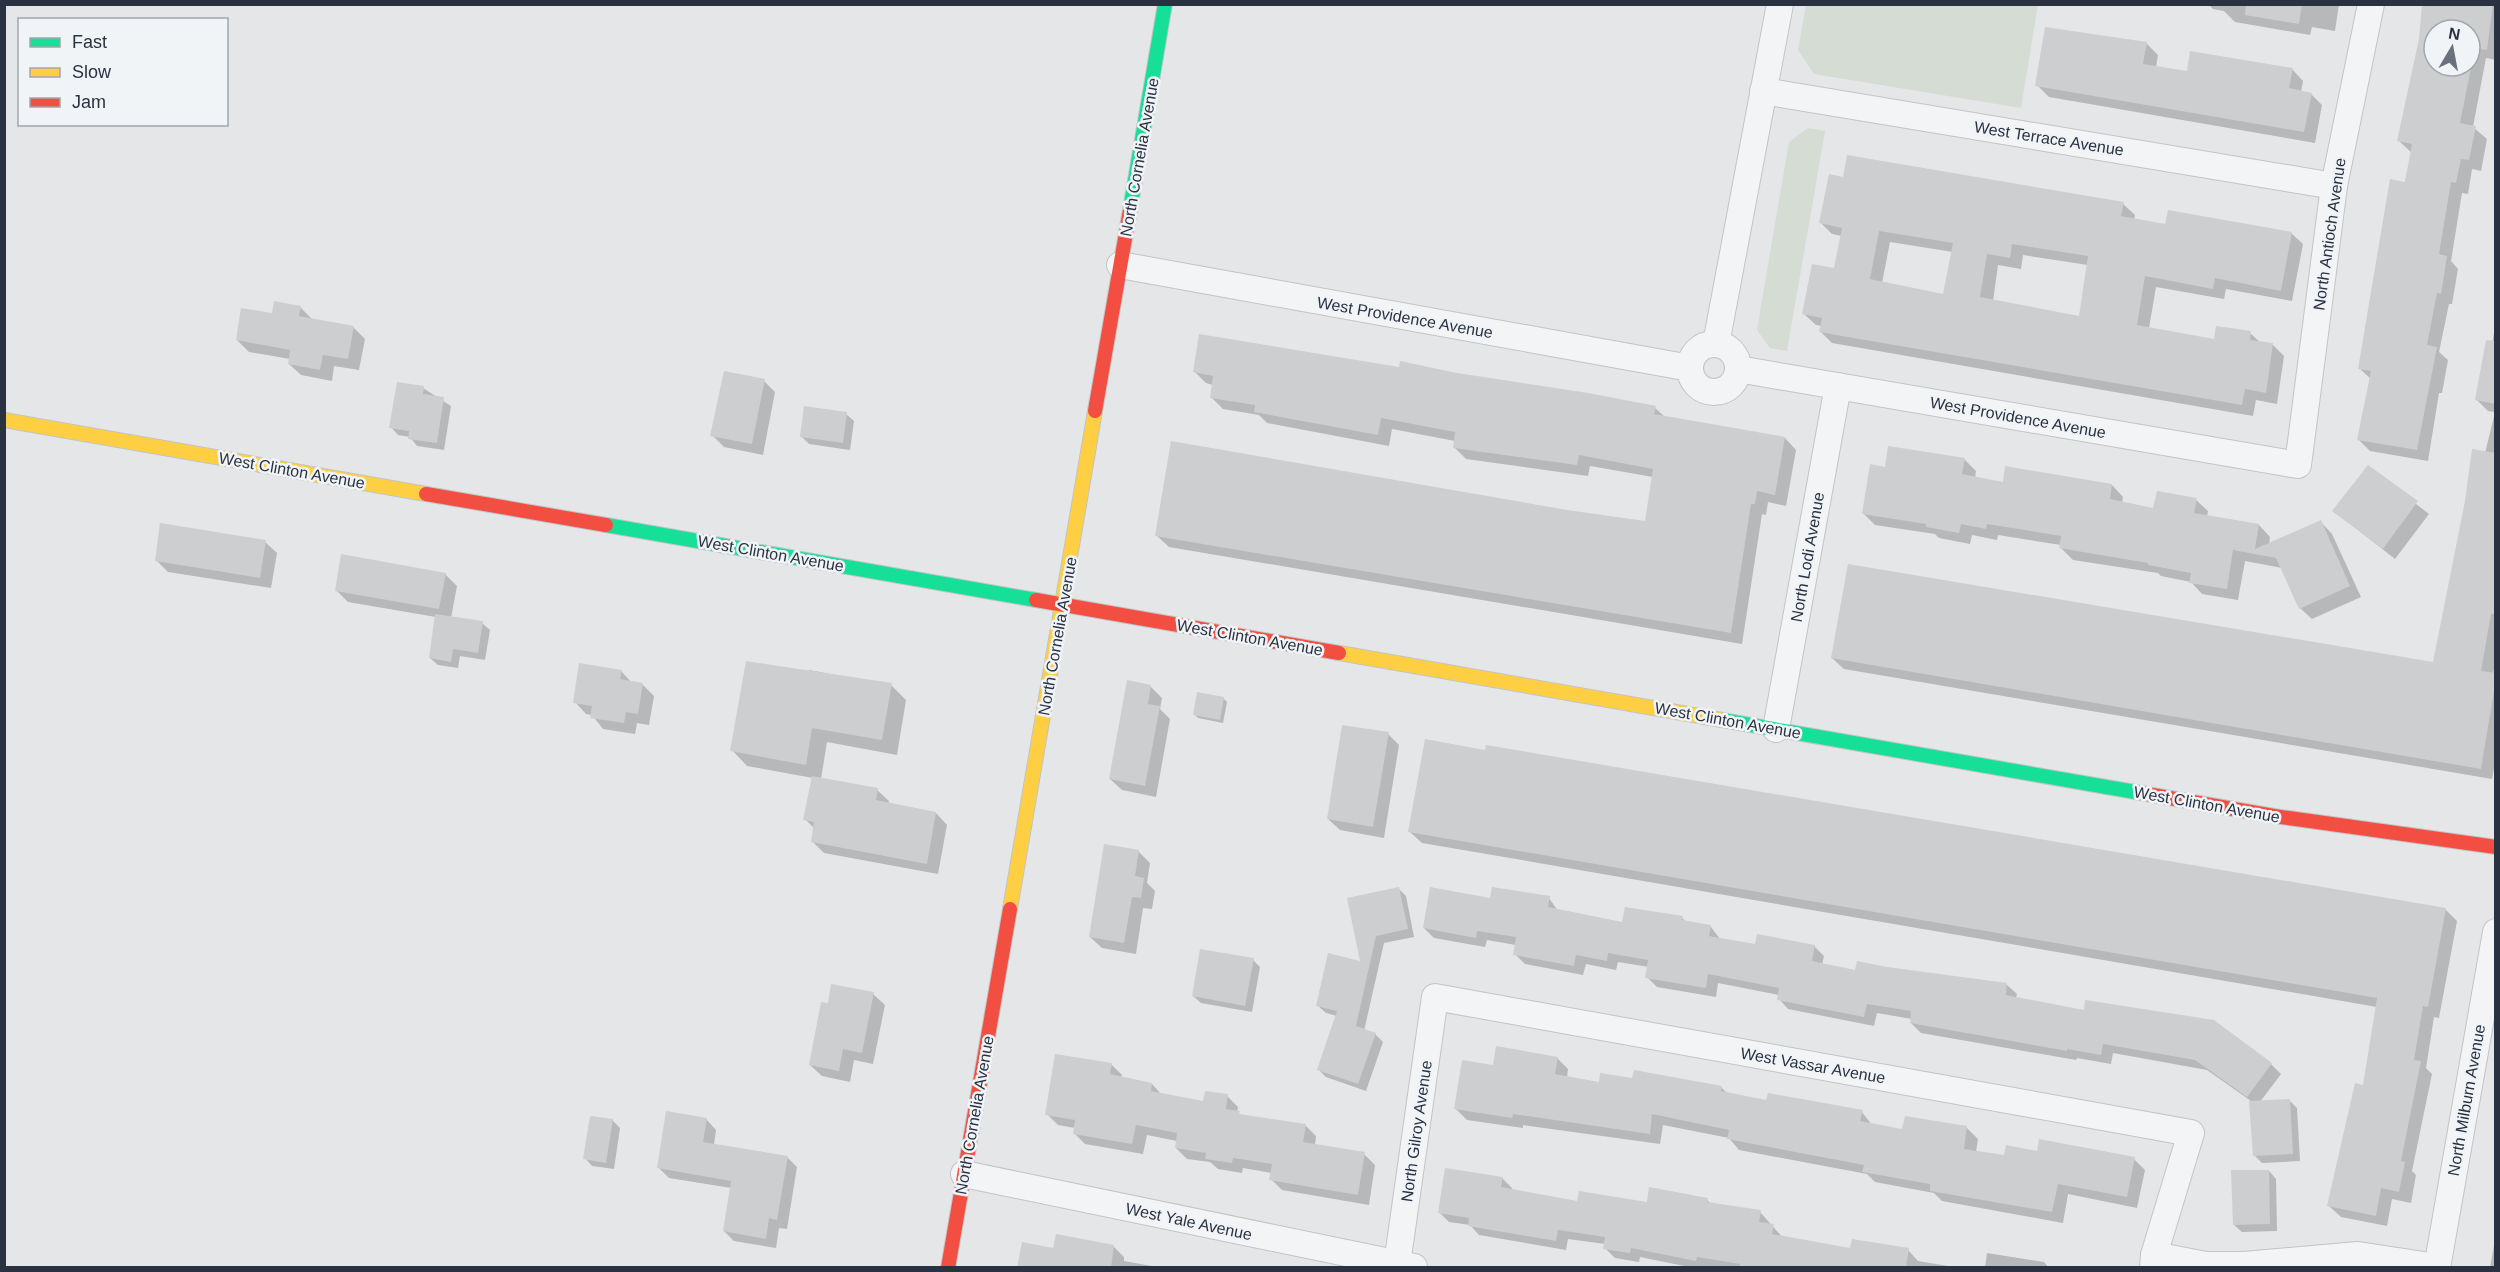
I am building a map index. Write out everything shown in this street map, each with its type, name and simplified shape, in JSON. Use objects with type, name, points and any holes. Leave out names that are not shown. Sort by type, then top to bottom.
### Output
[{"type":"main road","name":"North Cornelia Avenue","points":[[948,1268],[1166,4]]},
{"type":"main road","name":"West Clinton Avenue","points":[[4,420],[2274,816],[2496,847]]},
{"type":"street","points":[[1716,344],[1780,4]]},
{"type":"street","name":"North Antioch Avenue","points":[[2298,465],[2334,186],[2371,4]]},
{"type":"street","name":"West Terrace Avenue","points":[[1763,91],[2334,186]]},
{"type":"street","name":"West Providence Avenue","points":[[1120,265],[1690,368]]},
{"type":"street","points":[[1716,344],[1724,346],[1735,355],[1738,369],[1732,384],[1726,389],[1710,392],[1696,383],[1690,368],[1695,353],[1708,345],[1716,344]]},
{"type":"street","name":"West Providence Avenue","points":[[1738,369],[2298,465]]},
{"type":"street","name":"North Lodi Avenue","points":[[1776,729],[1838,386]]},
{"type":"street","name":"North Milburn Avenue","points":[[2437,1267],[2496,932]]},
{"type":"street","name":"West Vassar Avenue","points":[[1435,997],[2191,1133],[2154,1261]]},
{"type":"street","name":"North Gilroy Avenue","points":[[1406,1266],[1435,997]]},
{"type":"street","name":"West Yale Avenue","points":[[964,1174],[1406,1266]]},
{"type":"street","points":[[2154,1261],[2244,1265],[2358,1255],[2437,1267]]},
{"type":"shaded area","points":[[1806,5],[2038,5],[2021,108],[1814,74],[1798,50]]},
{"type":"shaded area","points":[[1808,128],[1825,131],[1787,351],[1770,348],[1757,330],[1789,142]]},
{"type":"building","points":[[2246,4],[2302,4],[2299,24],[2245,15]]},
{"type":"building","points":[[2422,4],[2493,4],[2487,50],[2482,49],[2482,18],[2422,18],[2422,78],[2469,78],[2460,123],[2476,126],[2469,160],[2461,159],[2456,183],[2451,182],[2439,254],[2447,256],[2441,294],[2437,293],[2427,345],[2437,347],[2417,450],[2357,440],[2371,371],[2358,369],[2390,179],[2405,182],[2412,144],[2397,141],[2419,39]]},
{"type":"building","points":[[2045,27],[2147,42],[2143,64],[2187,71],[2190,51],[2293,68],[2289,88],[2312,93],[2304,132],[2035,86]]},
{"type":"building","points":[[1847,155],[2124,202],[2121,216],[2165,224],[2168,210],[2292,232],[2281,291],[2215,278],[2213,289],[2145,276],[2137,325],[2214,339],[2216,326],[2251,331],[2250,340],[2273,343],[2266,393],[2245,389],[2242,405],[1819,332],[1822,318],[1802,314],[1812,264],[1834,268],[1842,228],[1819,223],[1829,174],[1843,177]],"holes":[[[1879,231],[1953,243],[1943,294],[1870,279]],[[2012,244],[2088,256],[2079,316],[1980,297],[1987,254],[2010,258]]]},
{"type":"building","points":[[274,301],[301,306],[299,316],[354,326],[348,359],[323,355],[320,370],[288,364],[290,350],[236,340],[241,308],[272,313]]},
{"type":"building","points":[[1199,334],[1399,367],[1400,361],[1457,373],[1588,393],[1656,406],[1654,414],[1785,437],[1775,495],[1757,491],[1755,504],[1751,504],[1731,633],[1155,536],[1171,441],[1567,510],[1645,521],[1653,469],[1579,455],[1577,465],[1453,448],[1455,432],[1381,418],[1378,435],[1254,412],[1255,405],[1210,398],[1213,376],[1193,372]]},
{"type":"building","points":[[2486,340],[2496,341],[2496,404],[2475,400]]},
{"type":"building","points":[[724,371],[765,379],[752,444],[710,436]]},
{"type":"building","points":[[397,382],[424,386],[423,394],[444,397],[437,443],[408,439],[409,431],[389,428]]},
{"type":"building","points":[[804,406],[847,412],[843,443],[800,437]]},
{"type":"building","points":[[1888,446],[1965,458],[1962,474],[2003,482],[2005,466],[2112,484],[2110,499],[2153,508],[2157,491],[2197,498],[2194,513],[2259,524],[2255,549],[2321,520],[2350,586],[2299,609],[2276,558],[2233,550],[2227,589],[2189,583],[2191,573],[2148,565],[2148,563],[2059,548],[2061,536],[1987,524],[1986,529],[1961,524],[1959,533],[1926,527],[1926,524],[1862,514],[1870,464],[1885,467]]},
{"type":"building","points":[[2472,449],[2496,453],[2496,614],[2491,614],[2481,671],[2496,673],[2496,679],[2481,769],[1831,658],[1848,564],[2433,662],[2465,501]]},
{"type":"building","points":[[2368,465],[2418,501],[2383,549],[2332,511]]},
{"type":"building","points":[[160,523],[266,540],[260,578],[155,561]]},
{"type":"building","points":[[341,554],[446,573],[439,609],[335,591]]},
{"type":"building","points":[[435,614],[483,621],[478,653],[453,649],[451,662],[429,658]]},
{"type":"building","points":[[746,661],[892,683],[882,740],[812,728],[806,765],[730,751]]},
{"type":"building","points":[[579,663],[622,670],[620,679],[643,683],[638,714],[626,712],[624,723],[590,718],[592,706],[573,703]]},
{"type":"building","points":[[1127,680],[1151,685],[1148,704],[1160,706],[1145,786],[1109,779]]},
{"type":"building","points":[[1197,692],[1224,697],[1220,720],[1193,715]]},
{"type":"building","points":[[1342,725],[1389,732],[1373,827],[1327,819]]},
{"type":"building","points":[[1425,739],[1485,750],[1486,745],[2446,908],[2428,1007],[2423,1006],[2414,1060],[2421,1061],[2401,1161],[2405,1162],[2399,1192],[2381,1188],[2376,1216],[2327,1206],[2355,1083],[2363,1085],[2377,998],[1408,832]]},
{"type":"building","points":[[812,776],[878,788],[876,800],[936,812],[927,864],[811,842],[814,822],[803,820]]},
{"type":"building","points":[[1104,844],[1139,850],[1135,876],[1144,878],[1141,898],[1132,897],[1124,943],[1089,937]]},
{"type":"building","points":[[1399,887],[1408,929],[1376,936],[1356,1026],[1376,1033],[1358,1084],[1317,1070],[1337,1011],[1316,1006],[1328,953],[1360,961],[1347,898]]},
{"type":"building","points":[[1430,887],[1490,898],[1492,887],[1550,896],[1548,907],[1622,922],[1625,907],[1683,916],[1682,920],[1711,925],[1709,936],[1755,944],[1757,934],[1815,945],[1812,961],[1855,970],[1857,961],[2007,983],[2006,995],[2084,1010],[2085,1000],[2214,1020],[2272,1063],[2247,1097],[2195,1060],[2103,1044],[2101,1055],[2067,1049],[2067,1051],[1910,1023],[1911,1011],[1867,1004],[1864,1017],[1777,1000],[1779,988],[1708,974],[1706,988],[1645,978],[1648,960],[1608,953],[1607,961],[1576,955],[1574,966],[1513,955],[1516,937],[1477,931],[1476,938],[1423,928]]},
{"type":"building","points":[[1200,949],[1254,958],[1245,1006],[1192,996]]},
{"type":"building","points":[[831,984],[874,992],[862,1053],[843,1049],[839,1071],[809,1065],[821,1002],[828,1003]]},
{"type":"building","points":[[1496,1046],[1558,1057],[1555,1074],[1599,1082],[1600,1073],[1632,1078],[1634,1070],[1722,1086],[1721,1091],[1766,1100],[1768,1093],[1863,1110],[1860,1121],[1902,1129],[1905,1116],[1967,1126],[1964,1149],[2004,1155],[2006,1145],[2037,1151],[2039,1139],[2135,1157],[2127,1197],[2058,1184],[2052,1212],[1930,1191],[1930,1184],[1862,1172],[1864,1165],[1727,1139],[1729,1130],[1652,1114],[1650,1134],[1513,1114],[1512,1118],[1454,1109],[1462,1060],[1493,1065]]},
{"type":"building","points":[[1055,1054],[1112,1063],[1110,1074],[1152,1083],[1151,1091],[1203,1101],[1205,1091],[1228,1094],[1226,1109],[1240,1111],[1239,1114],[1306,1124],[1303,1142],[1365,1152],[1358,1195],[1269,1180],[1272,1164],[1233,1158],[1232,1163],[1205,1159],[1206,1153],[1175,1148],[1177,1133],[1136,1125],[1132,1144],[1073,1134],[1075,1120],[1045,1115]]},
{"type":"building","points":[[2290,1099],[2293,1154],[2253,1156],[2249,1101]]},
{"type":"building","points":[[666,1111],[707,1118],[703,1142],[788,1156],[777,1220],[769,1218],[766,1239],[723,1231],[731,1181],[657,1168]]},
{"type":"building","points":[[590,1116],[613,1119],[606,1163],[583,1159]]},
{"type":"building","points":[[1445,1168],[1503,1177],[1501,1187],[1577,1201],[1579,1191],[1647,1202],[1649,1187],[1708,1198],[1707,1202],[1761,1210],[1759,1222],[1774,1224],[1772,1234],[1850,1248],[1852,1239],[1909,1248],[1906,1268],[1739,1268],[1740,1264],[1697,1257],[1696,1261],[1631,1248],[1630,1253],[1603,1249],[1605,1237],[1558,1230],[1556,1241],[1468,1226],[1469,1218],[1438,1213]]},
{"type":"building","points":[[2231,1170],[2269,1170],[2270,1224],[2233,1225]]},
{"type":"building","points":[[1056,1234],[1114,1245],[1111,1268],[1017,1268],[1022,1242],[1053,1248]]},
{"type":"traffic: fast","points":[[1130,210],[1165,4]]},
{"type":"traffic: fast","points":[[606,525],[1036,600]]},
{"type":"traffic: fast","points":[[1722,720],[2141,793]]},
{"type":"traffic: slow","points":[[1010,909],[1095,411]]},
{"type":"traffic: slow","points":[[4,420],[426,494]]},
{"type":"traffic: slow","points":[[1339,653],[1722,720]]},
{"type":"traffic: jam","points":[[1095,411],[1130,210]]},
{"type":"traffic: jam","points":[[426,494],[606,525]]},
{"type":"traffic: jam","points":[[1036,600],[1339,653]]},
{"type":"traffic: jam","points":[[2141,793],[2274,816],[2496,847]]},
{"type":"traffic: jam","points":[[948,1268],[1010,909]]}]
